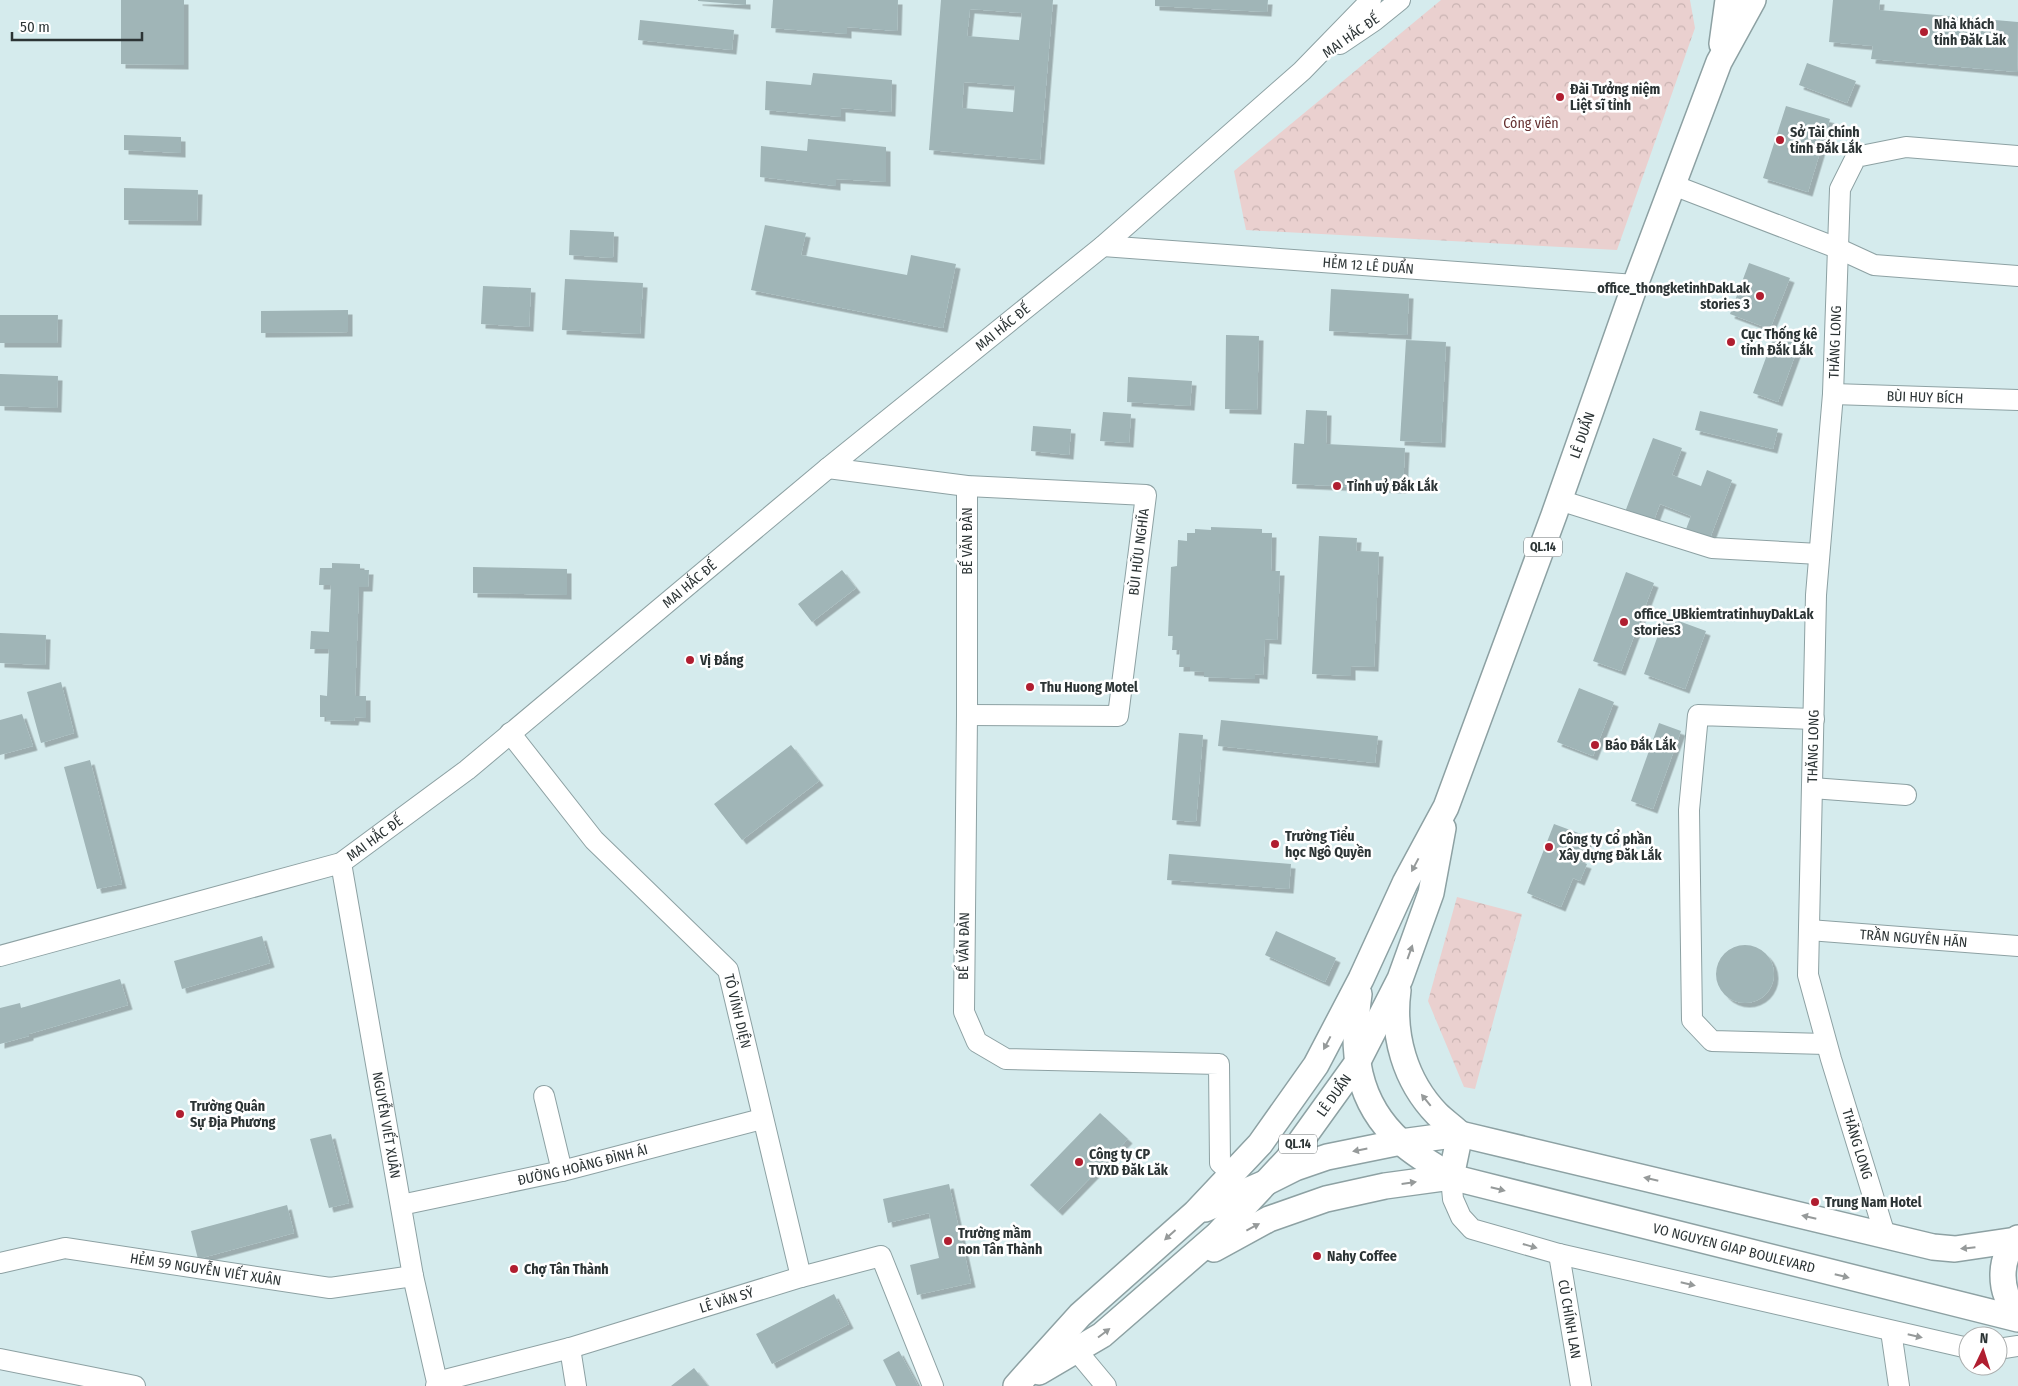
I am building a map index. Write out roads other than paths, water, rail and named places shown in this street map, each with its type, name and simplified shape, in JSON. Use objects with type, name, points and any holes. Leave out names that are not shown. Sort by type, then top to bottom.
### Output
[{"type":"main road","name":"LÊ DUẨN","points":[[1719,62],[1728,0]]},
{"type":"main road","name":"LÊ DUẨN","points":[[1016,1386],[1080,1315],[1195,1214],[1260,1144],[1316,1065],[1361,979],[1405,883],[1446,807],[1559,500],[1635,285],[1719,62],[1753,0]]},
{"type":"main road","name":"LÊ DUẨN","points":[[1016,1386],[1102,1335],[1217,1235],[1288,1159],[1357,1063],[1400,979],[1431,893],[1446,807]]},
{"type":"main road","points":[[1361,979],[1356,1018],[1357,1063],[1364,1091],[1379,1119],[1401,1142],[1451,1177]]},
{"type":"main road","points":[[1400,979],[1396,1009],[1397,1034],[1405,1061],[1419,1091],[1437,1114],[1460,1134]]},
{"type":"main road","points":[[1451,1177],[1460,1134]]},
{"type":"main road","points":[[1195,1214],[1295,1168],[1327,1157],[1401,1142],[1460,1134],[1934,1247],[1956,1249],[2017,1239]]},
{"type":"main road","points":[[1180,1267],[1269,1219],[1326,1199],[1385,1186],[1451,1177]]},
{"type":"main road","name":"VO NGUYEN GIAP BOULEVARD","points":[[1451,1177],[2018,1319]]},
{"type":"main road","points":[[2017,1239],[2006,1256],[2002,1274],[2005,1292],[2013,1308],[2018,1313]]},
{"type":"street","name":"MAI HẮC ĐẾ","points":[[0,956],[341,863],[467,770],[828,468],[1103,246],[1302,71],[1371,0]]},
{"type":"street","name":"MAI HẮC ĐẾ","points":[[1302,71],[1374,21],[1400,0]]},
{"type":"street","name":"THĂNG LONG","points":[[1885,1235],[1826,1044],[1808,975],[1816,594],[1833,394],[1840,189],[1856,157],[1906,147],[2018,156]]},
{"type":"street","points":[[1673,185],[1874,264],[2018,276]]},
{"type":"street","name":"HẺM 12 LÊ DUẨN","points":[[1103,246],[1635,285]]},
{"type":"street","name":"BÙI HUY BÍCH","points":[[1833,394],[2018,400]]},
{"type":"street","name":"BÙI HỮU NGHĨA","points":[[828,468],[967,486],[1146,495],[1118,716],[967,716]]},
{"type":"street","name":"BẾ VĂN ĐÀN","points":[[967,486],[964,1012],[977,1042],[1006,1059],[1219,1064],[1220,1163],[1232,1174]]},
{"type":"street","points":[[1559,500],[1712,548],[1819,554]]},
{"type":"street","points":[[1814,719],[1698,715],[1689,810],[1692,1020],[1712,1041],[1826,1044]]},
{"type":"street","name":"TÔ VĨNH DIỆN","points":[[510,733],[594,840],[728,970],[800,1277]]},
{"type":"street","points":[[1812,788],[1906,795]]},
{"type":"street","name":"NGUYỄN VIẾT XUÂN","points":[[341,863],[413,1276],[436,1384]]},
{"type":"street","name":"TRẦN NGUYÊN HÃN","points":[[1810,930],[2018,946]]},
{"type":"street","points":[[544,1096],[562,1171]]},
{"type":"street","name":"ĐƯỜNG HOÀNG ĐÌNH ÁI","points":[[401,1205],[562,1171],[762,1119]]},
{"type":"street","points":[[1451,1177],[1453,1199],[1461,1217],[1472,1229],[1558,1254],[1958,1346]]},
{"type":"street","name":"HẺM 59 NGUYỄN VIẾT XUÂN","points":[[0,1263],[66,1248],[330,1288],[413,1276]]},
{"type":"street","name":"CÙ CHÍNH LAN","points":[[1558,1254],[1580,1386]]},
{"type":"street","name":"LÊ VĂN SỸ","points":[[436,1384],[570,1348],[800,1277],[881,1256],[933,1386]]},
{"type":"street","points":[[1891,1331],[1899,1386]]},
{"type":"street","points":[[570,1348],[576,1386]]},
{"type":"street","points":[[1076,1350],[1106,1386]]},
{"type":"street","points":[[0,1359],[135,1386]]},
{"type":"place","name":"Nhà khách tỉnh Đăk Lăk","points":[[1924,32]]},
{"type":"place","name":"Đài Tưởng niệm Liệt sĩ tỉnh","points":[[1560,97]]},
{"type":"place","name":"Sở Tài chính tỉnh Đắk Lắk","points":[[1780,140]]},
{"type":"place","name":"office_thongketinhDakLak stories 3","points":[[1760,296]]},
{"type":"place","name":"Cục Thống kê tỉnh Đắk Lắk","points":[[1731,342]]},
{"type":"place","name":"Tỉnh uỷ Đắk Lắk","points":[[1337,486]]},
{"type":"place","name":"office_UBkiemtratinhuyDakLak stories3","points":[[1624,622]]},
{"type":"place","name":"Vị Đắng","points":[[690,660]]},
{"type":"place","name":"Thu Huong Motel","points":[[1030,687]]},
{"type":"place","name":"Báo Đắk Lắk","points":[[1595,745]]},
{"type":"place","name":"Trường Tiểu học Ngô Quyền","points":[[1275,844]]},
{"type":"place","name":"Công ty Cổ phần Xây dựng Đăk Lắk","points":[[1549,847]]},
{"type":"place","name":"Trường Quân Sự Địa Phương","points":[[180,1114]]},
{"type":"place","name":"Công ty CP TVXD Đăk Lăk","points":[[1079,1162]]},
{"type":"place","name":"Trung Nam Hotel","points":[[1815,1202]]},
{"type":"place","name":"Trường mầm non Tân Thành","points":[[948,1241]]},
{"type":"place","name":"Nahy Coffee","points":[[1317,1256]]},
{"type":"place","name":"Chợ Tân Thành","points":[[514,1269]]},
{"type":"park label","name":"Công viên","points":[[1531,123]]}]
